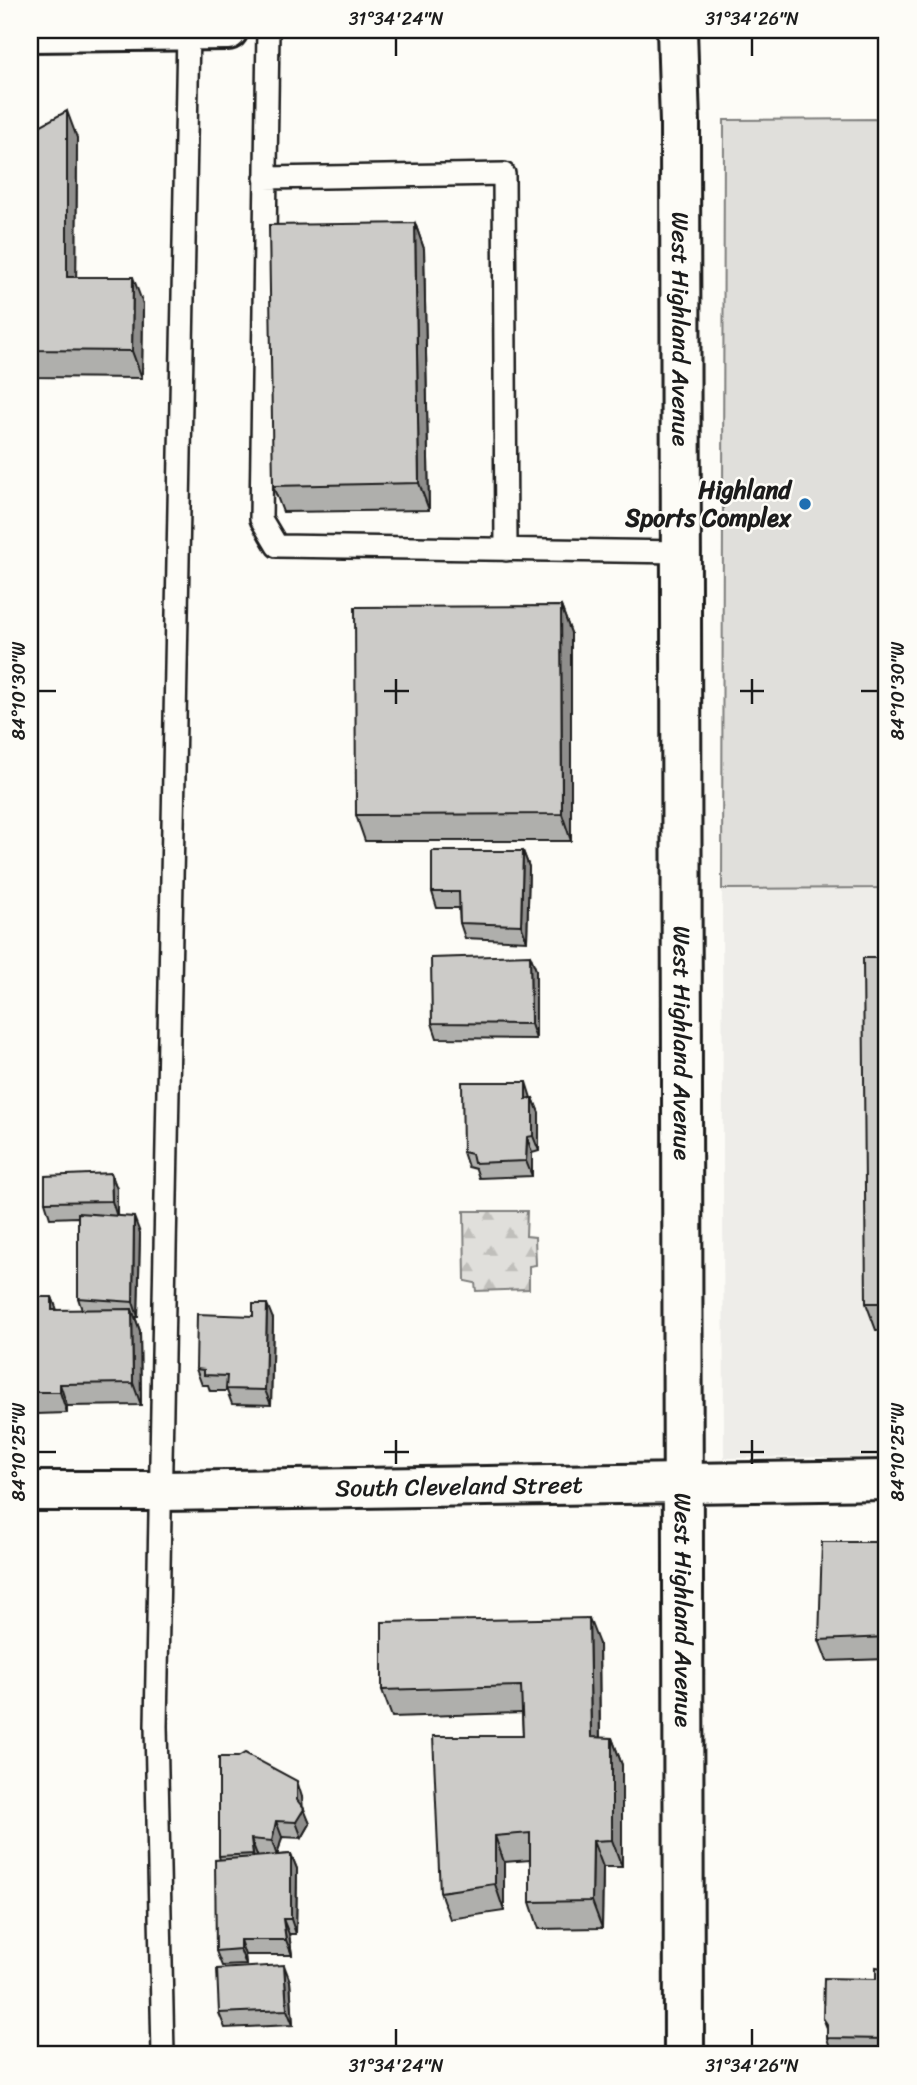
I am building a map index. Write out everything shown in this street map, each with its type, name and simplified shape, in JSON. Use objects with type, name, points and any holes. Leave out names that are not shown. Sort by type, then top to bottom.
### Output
[{"type":"street","points":[[30,32],[228,30]]},
{"type":"street","name":"West Highland Avenue","points":[[677,30],[680,123],[684,2055]]},
{"type":"street","name":"South Cleveland Street","points":[[30,1491],[887,1480]]},
{"type":"lane","points":[[268,30],[261,519],[277,546],[681,552]]},
{"type":"lane","points":[[163,2055],[156,1726],[188,32]]},
{"type":"lane","points":[[265,178],[504,174],[506,550]]},
{"type":"shaded area","points":[[887,888],[887,1457],[724,1458],[722,889]]},
{"type":"green space","name":"Highland Sports Complex","points":[[887,119],[887,888],[722,889],[724,120]]},
{"type":"green space","points":[[464,1211],[527,1211],[526,1236],[535,1237],[536,1265],[529,1266],[529,1289],[476,1291],[475,1283],[465,1281]]},
{"type":"building","points":[[67,111],[67,277],[133,277],[132,351],[30,350],[30,131]]},
{"type":"building","points":[[415,223],[419,483],[273,486],[269,225]]},
{"type":"building","points":[[561,606],[562,814],[356,815],[355,607]]},
{"type":"building","points":[[432,851],[523,851],[521,925],[460,923],[459,892],[432,892]]},
{"type":"building","points":[[530,955],[531,1024],[432,1023],[431,958]]},
{"type":"building","points":[[863,958],[887,958],[887,1303],[866,1303]]},
{"type":"building","points":[[462,1082],[526,1082],[526,1099],[533,1098],[533,1136],[527,1137],[526,1161],[474,1163],[472,1154],[463,1152]]},
{"type":"building","points":[[111,1173],[112,1201],[45,1202],[45,1176]]},
{"type":"building","points":[[78,1213],[134,1217],[133,1302],[78,1298]]},
{"type":"building","points":[[30,1297],[52,1297],[52,1310],[132,1309],[133,1383],[60,1384],[60,1392],[30,1392]]},
{"type":"building","points":[[253,1304],[267,1304],[265,1390],[226,1389],[227,1376],[204,1375],[204,1370],[196,1369],[197,1314],[253,1316]]},
{"type":"building","points":[[822,1542],[887,1542],[887,1637],[819,1640]]},
{"type":"building","points":[[589,1618],[591,1737],[612,1738],[612,1840],[593,1841],[592,1901],[530,1902],[530,1833],[495,1836],[495,1884],[440,1892],[433,1736],[523,1736],[521,1686],[382,1690],[382,1622]]},
{"type":"building","points":[[245,1753],[297,1781],[297,1800],[304,1809],[296,1822],[276,1821],[272,1841],[251,1839],[253,1854],[219,1856],[219,1757],[238,1757]]},
{"type":"building","points":[[291,1854],[291,1919],[283,1919],[286,1940],[240,1940],[240,1949],[216,1951],[215,1860]]},
{"type":"building","points":[[883,1960],[887,1961],[887,2039],[827,2038],[827,2024],[823,2018],[824,1978],[876,1979],[876,1967],[883,1968]]},
{"type":"building","points":[[284,1965],[287,2010],[219,2013],[217,1969]]},
{"type":"place","name":"Highland Sports Complex","points":[[805,504]]}]
